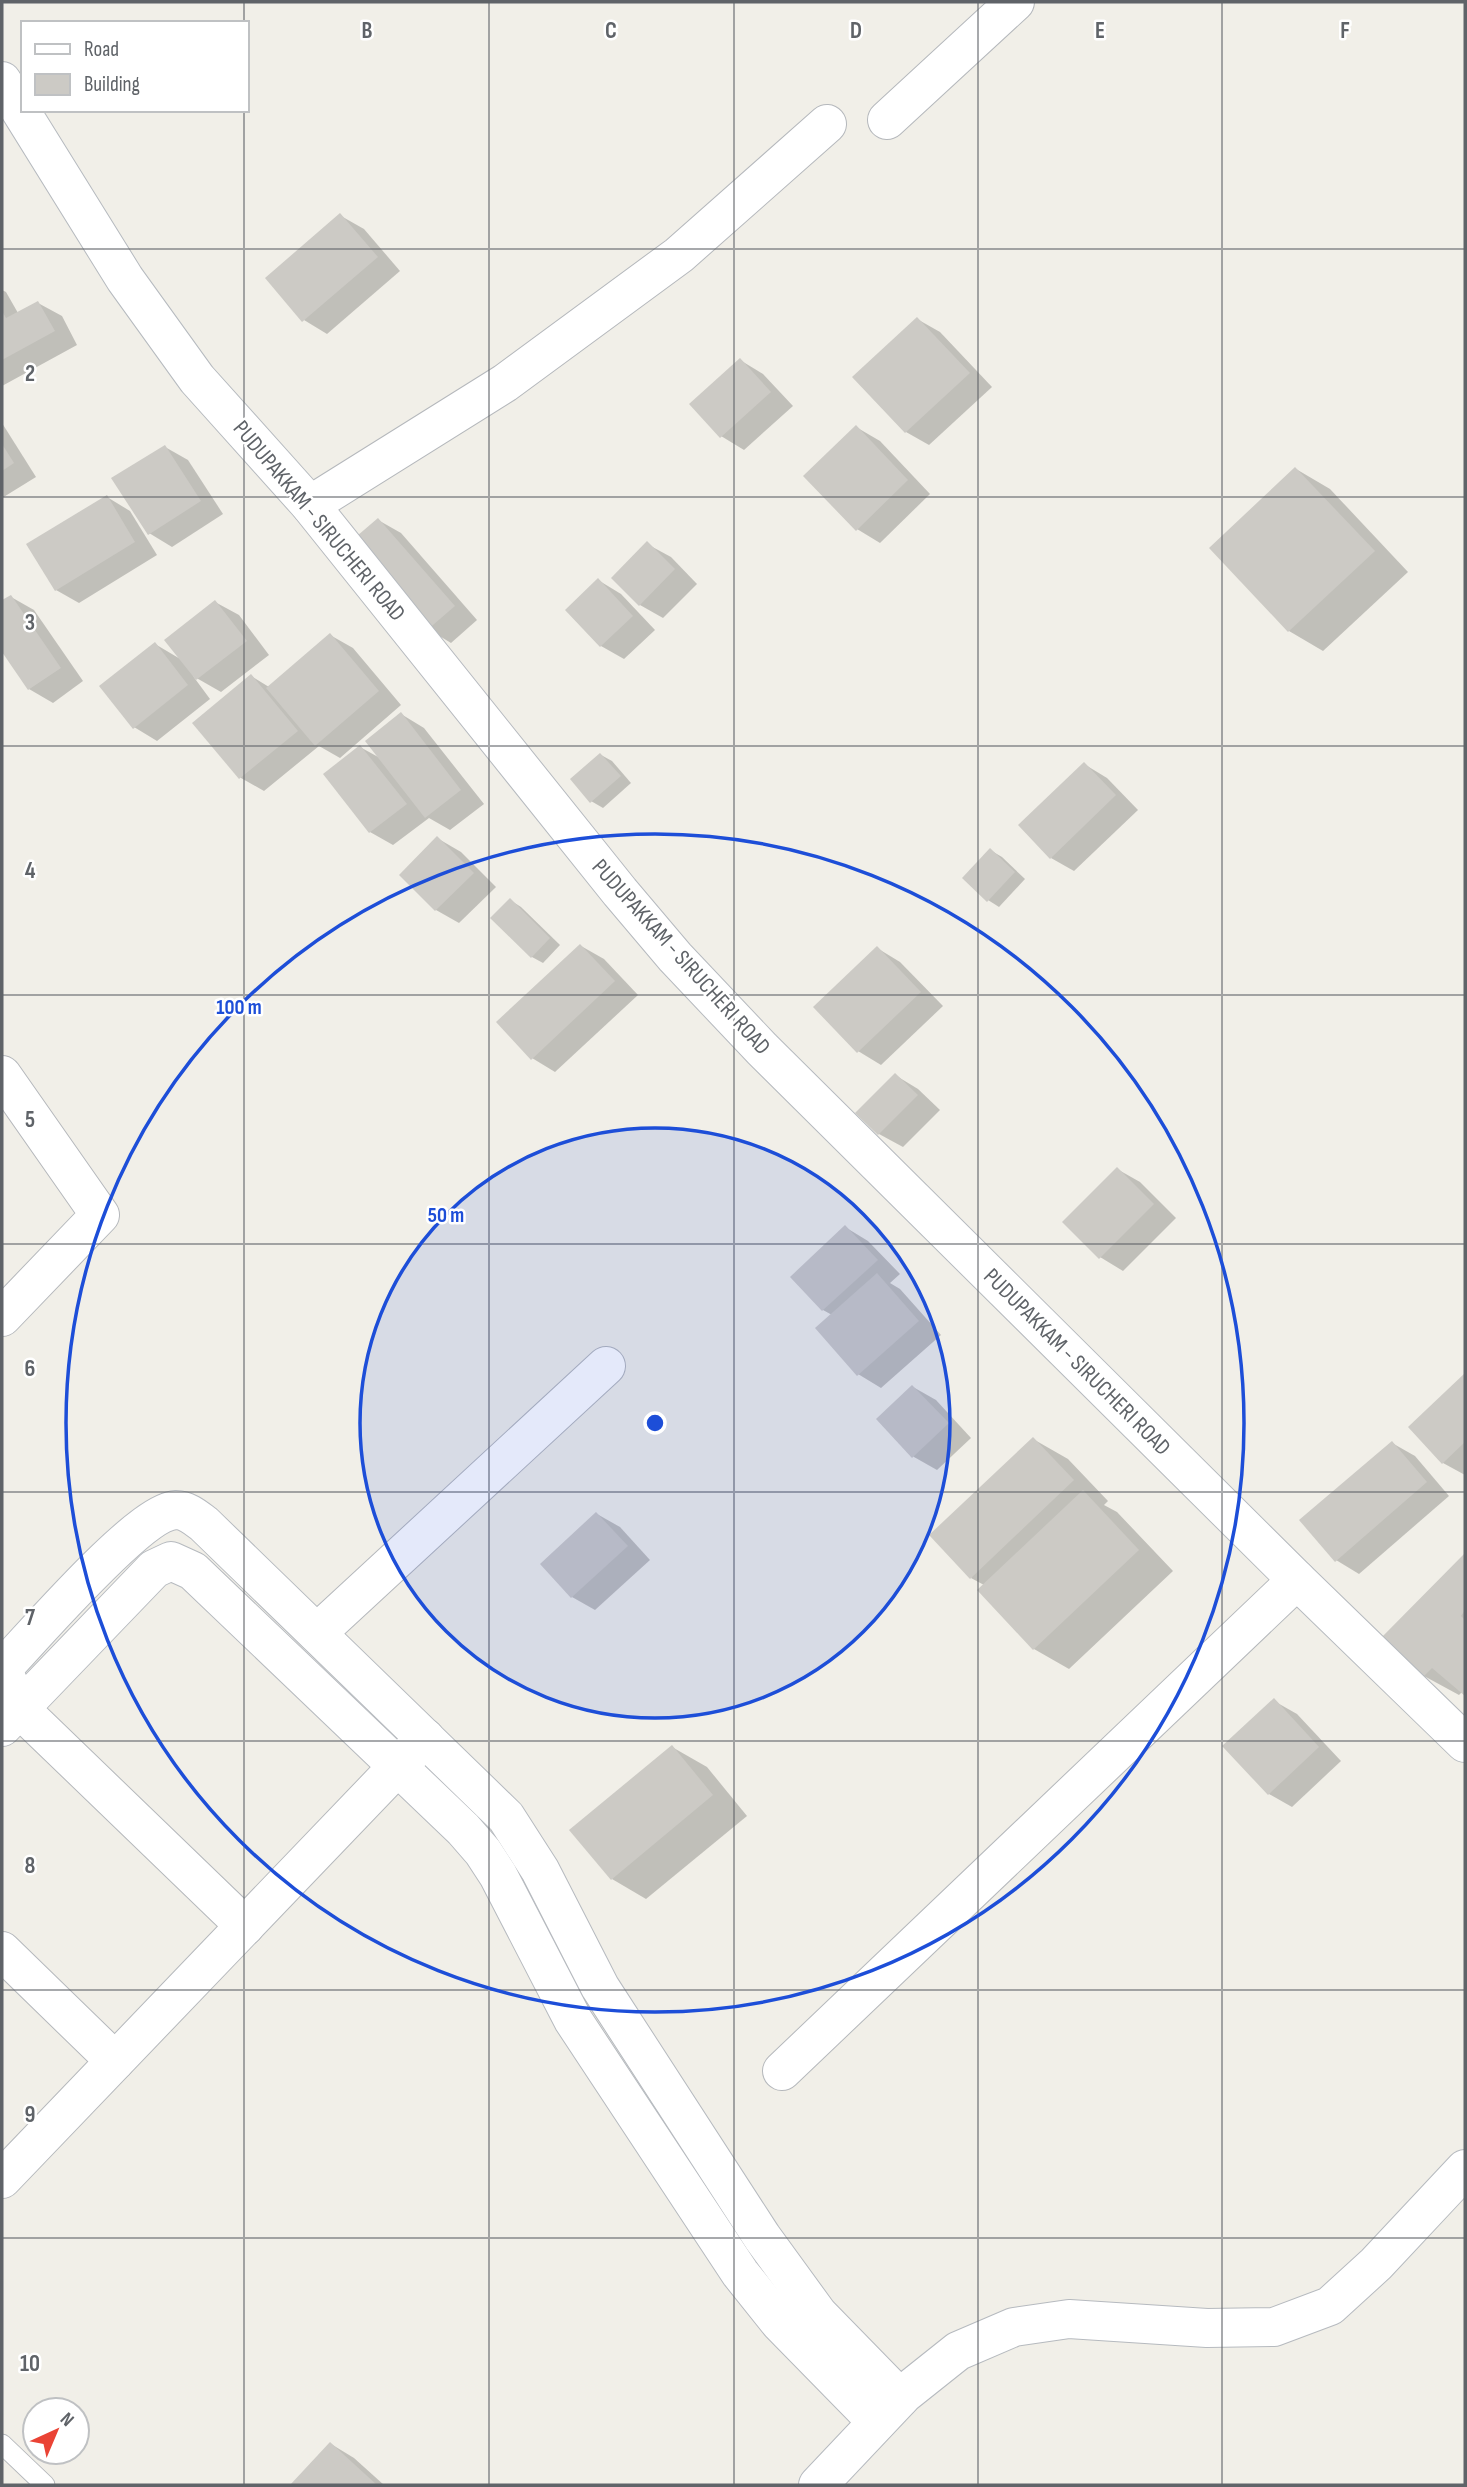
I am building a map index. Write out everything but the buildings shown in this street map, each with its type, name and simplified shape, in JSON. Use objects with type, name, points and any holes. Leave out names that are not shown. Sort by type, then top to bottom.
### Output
[{"type":"street","points":[[887,120],[1015,2]]},
{"type":"street","name":"PUDUPAKKAM - SIRUCHERI ROAD","points":[[2,81],[21,112]]},
{"type":"street","name":"PUDUPAKKAM - SIRUCHERI ROAD","points":[[21,112],[125,279],[189,368],[310,505],[675,957],[762,1049],[1465,1743]]},
{"type":"street","points":[[310,505],[505,383],[679,255],[827,124]]},
{"type":"street","points":[[2,1075],[100,1215],[2,1317]]},
{"type":"street","points":[[317,1633],[606,1366]]},
{"type":"street","points":[[245,1926],[11,1718],[2,1669],[135,1531],[163,1513],[175,1510],[185,1511],[204,1524],[489,1799],[520,1837],[540,1870],[600,1987],[793,2283],[889,2410]]},
{"type":"street","points":[[11,1718],[145,1577],[162,1564],[171,1561],[183,1565],[199,1576],[463,1829],[483,1852],[498,1875],[573,2020],[740,2273],[780,2323],[889,2410]]},
{"type":"street","points":[[782,2071],[1297,1580]]},
{"type":"street","points":[[2,2179],[425,1738]]},
{"type":"street","points":[[2,1951],[116,2061]]},
{"type":"street","points":[[818,2485],[889,2410],[958,2351],[1014,2327],[1069,2319],[1207,2328],[1274,2327],[1330,2306],[1376,2264],[1465,2169]]},
{"type":"lane","points":[[2,2444],[45,2485]]}]
